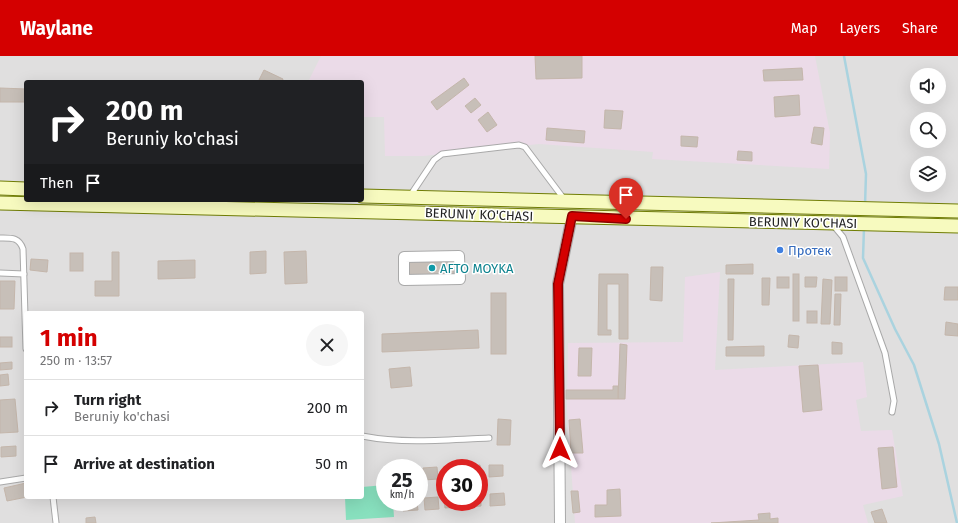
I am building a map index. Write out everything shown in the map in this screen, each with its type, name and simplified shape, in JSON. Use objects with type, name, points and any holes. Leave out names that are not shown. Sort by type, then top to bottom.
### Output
[{"type":"main road","points":[[0,188],[24,189]]},
{"type":"main road","name":"BERUNIY KO'CHASI","points":[[364,196],[958,211]]},
{"type":"main road","points":[[382,197],[382,211]]},
{"type":"main road","name":"BERUNIY KO'CHASI","points":[[0,203],[958,226]]},
{"type":"main road","points":[[748,206],[748,221]]},
{"type":"street","points":[[560,523],[558,284],[572,216]]},
{"type":"street","points":[[459,256],[460,279],[404,280],[404,257],[459,256]]},
{"type":"lane","points":[[410,197],[434,160],[442,154],[519,145],[525,147],[566,201]]},
{"type":"lane","points":[[834,223],[844,238],[880,337],[894,401],[892,412]]},
{"type":"lane","points":[[0,238],[15,238],[21,243],[25,311]]},
{"type":"lane","points":[[0,273],[24,274]]},
{"type":"lane","points":[[364,436],[426,440],[489,438]]},
{"type":"lane","points":[[0,482],[24,478]]},
{"type":"lane","points":[[53,499],[56,523]]},
{"type":"shaded area","points":[[0,56],[958,56],[958,523],[0,523]]},
{"type":"shaded area","points":[[321,56],[815,56],[830,133],[829,169],[652,159],[653,152],[539,144],[423,156],[385,156],[384,117],[364,117],[364,80],[309,80]]},
{"type":"shaded area","points":[[720,272],[715,370],[863,362],[867,397],[856,400],[861,431],[892,430],[903,496],[863,505],[868,523],[575,523],[567,409],[568,343],[683,342],[685,277]]},
{"type":"green space","points":[[376,486],[376,511],[394,511],[394,517],[346,520],[345,499],[364,499],[364,487]]},
{"type":"building","points":[[535,56],[582,56],[582,78],[536,79]]},
{"type":"building","points":[[802,68],[803,80],[764,81],[763,70]]},
{"type":"building","points":[[264,70],[283,79],[283,80],[259,80]]},
{"type":"building","points":[[464,78],[469,85],[437,110],[431,102]]},
{"type":"building","points":[[0,88],[24,89],[24,102],[0,102]]},
{"type":"building","points":[[799,95],[800,115],[775,117],[774,97]]},
{"type":"building","points":[[475,98],[481,105],[471,113],[465,106]]},
{"type":"building","points":[[605,110],[623,111],[621,129],[604,128]]},
{"type":"building","points":[[488,112],[497,125],[487,132],[478,120]]},
{"type":"building","points":[[814,127],[824,128],[822,145],[811,143]]},
{"type":"building","points":[[547,128],[585,131],[584,143],[546,140]]},
{"type":"building","points":[[681,136],[698,137],[697,147],[681,146]]},
{"type":"building","points":[[738,151],[752,152],[752,161],[737,160]]},
{"type":"building","points":[[266,251],[266,273],[250,274],[250,252]]},
{"type":"building","points":[[306,251],[307,283],[285,284],[284,252]]},
{"type":"building","points":[[112,252],[119,252],[119,296],[95,296],[95,281],[112,281]]},
{"type":"building","points":[[70,253],[83,253],[83,271],[70,271]]},
{"type":"building","name":"AFTO MOYKA","points":[[459,256],[460,279],[404,280],[404,257]]},
{"type":"building","points":[[31,259],[48,260],[47,272],[30,270]]},
{"type":"building","points":[[195,260],[195,278],[158,279],[158,261]]},
{"type":"building","points":[[753,264],[753,274],[726,274],[726,265]]},
{"type":"building","points":[[651,267],[663,267],[662,301],[650,300]]},
{"type":"building","points":[[599,274],[628,274],[628,339],[619,339],[619,284],[607,284],[607,330],[611,330],[611,335],[598,335]]},
{"type":"building","points":[[793,274],[799,274],[799,321],[793,321]]},
{"type":"building","points":[[777,277],[789,277],[789,288],[777,288]]},
{"type":"building","points":[[805,277],[817,277],[816,287],[805,287]]},
{"type":"building","points":[[835,277],[847,277],[847,291],[835,291]]},
{"type":"building","points":[[762,278],[770,278],[769,305],[762,305]]},
{"type":"building","points":[[728,279],[734,279],[733,340],[728,340]]},
{"type":"building","points":[[823,279],[832,280],[830,324],[821,324]]},
{"type":"building","points":[[0,281],[15,281],[14,309],[0,309]]},
{"type":"building","points":[[945,287],[958,287],[958,300],[944,300]]},
{"type":"building","points":[[491,293],[506,293],[506,354],[491,354]]},
{"type":"building","points":[[835,294],[841,294],[840,325],[834,325]]},
{"type":"building","points":[[807,311],[817,311],[817,323],[807,323]]},
{"type":"building","points":[[946,322],[958,324],[958,336],[945,335]]},
{"type":"building","points":[[478,330],[479,348],[382,352],[382,334]]},
{"type":"building","points":[[789,335],[799,336],[798,348],[788,347]]},
{"type":"building","points":[[0,337],[12,337],[12,347],[0,347]]},
{"type":"building","points":[[832,342],[842,343],[842,354],[832,354]]},
{"type":"building","points":[[620,344],[627,345],[625,399],[618,399]]},
{"type":"building","points":[[764,346],[764,356],[726,356],[726,347]]},
{"type":"building","points":[[579,348],[592,348],[591,376],[578,376]]},
{"type":"building","points":[[12,362],[12,369],[0,370],[0,363]]},
{"type":"building","points":[[818,365],[822,410],[803,412],[799,366]]},
{"type":"building","points":[[410,367],[412,386],[391,388],[389,369]]},
{"type":"building","points":[[8,374],[9,385],[0,386],[0,375]]},
{"type":"building","points":[[613,386],[618,386],[618,399],[566,399],[566,390],[613,390]]},
{"type":"building","points":[[15,399],[18,432],[0,433],[0,400]]},
{"type":"building","points":[[498,419],[511,420],[510,445],[497,445]]},
{"type":"building","points":[[580,419],[583,453],[571,453],[569,420]]},
{"type":"building","points":[[16,446],[16,456],[1,457],[1,447]]},
{"type":"building","points":[[893,447],[897,487],[882,489],[878,448]]},
{"type":"building","points":[[489,465],[503,465],[503,476],[489,477]]},
{"type":"building","points":[[436,467],[436,479],[428,480],[428,468]]},
{"type":"building","points":[[24,483],[24,498],[7,501],[4,488]]},
{"type":"building","points":[[620,489],[621,516],[595,517],[595,505],[607,505],[607,490]]},
{"type":"building","points":[[571,491],[578,491],[580,512],[573,513]]},
{"type":"building","points":[[504,493],[505,505],[490,506],[490,494]]},
{"type":"building","points":[[436,497],[436,509],[428,510],[428,498]]},
{"type":"building","points":[[882,509],[887,523],[875,523],[871,512]]},
{"type":"building","points":[[770,513],[770,519],[778,518],[778,523],[711,523],[759,520],[758,514]]},
{"type":"building","points":[[95,517],[96,523],[86,523],[86,518]]},
{"type":"waterway","points":[[844,56],[866,174],[865,205]]},
{"type":"waterway","points":[[864,228],[863,258],[895,329],[914,365],[939,444],[957,523]]},
{"type":"place","name":"Протек","points":[[780,250]]},
{"type":"place","name":"AFTO MOYKA","points":[[432,268]]},
{"type":"route","points":[[560,449],[558,284],[572,216],[626,219]]}]
